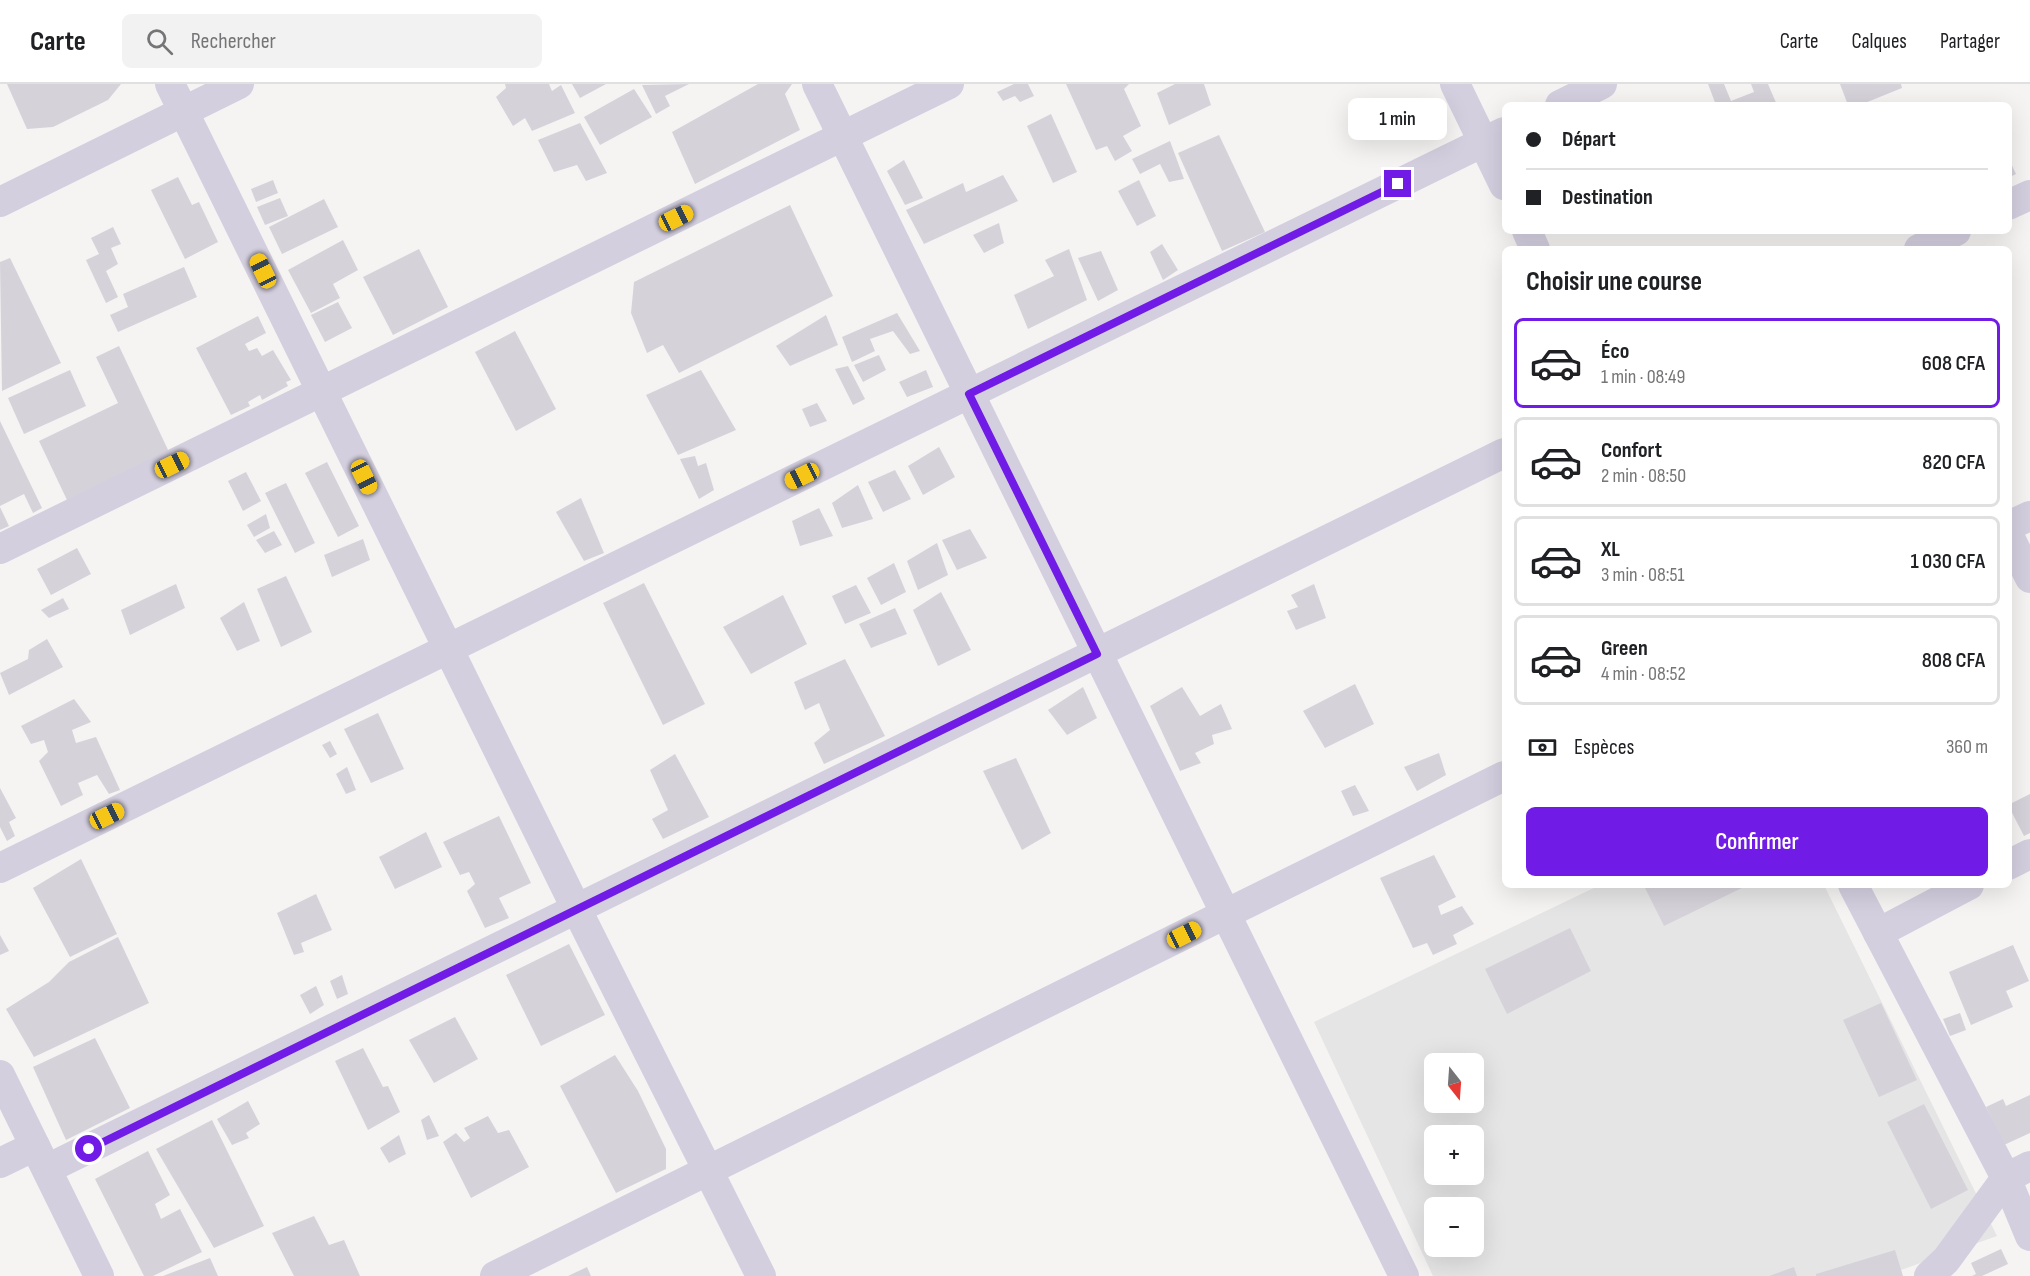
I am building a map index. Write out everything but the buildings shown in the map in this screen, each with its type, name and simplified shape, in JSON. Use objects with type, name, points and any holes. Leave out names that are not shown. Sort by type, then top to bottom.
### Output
[{"type":"street","points":[[170,84],[577,910],[761,1276]]},
{"type":"street","points":[[0,202],[239,84]]},
{"type":"street","points":[[817,84],[1404,1276]]},
{"type":"street","points":[[0,549],[949,84]]},
{"type":"street","points":[[1455,84],[1494,137],[1502,175]]},
{"type":"street","points":[[1566,102],[1602,84]]},
{"type":"street","points":[[0,868],[1494,137]]},
{"type":"street","points":[[2012,203],[2030,195]]},
{"type":"street","points":[[1925,246],[1950,234]]},
{"type":"street","points":[[0,1163],[41,1158],[577,910],[1502,454]]},
{"type":"street","points":[[2012,524],[2030,516]]},
{"type":"street","points":[[2012,542],[2030,578]]},
{"type":"street","points":[[495,1276],[1502,777]]},
{"type":"street","points":[[2012,862],[2030,854]]},
{"type":"street","points":[[1855,888],[1878,933],[2018,1172],[2030,1236]]},
{"type":"street","points":[[1878,933],[1963,888]]},
{"type":"street","points":[[0,1075],[99,1276]]},
{"type":"street","points":[[1929,1276],[1946,1260],[2018,1172]]},
{"type":"shaded area","points":[[1594,888],[1825,888],[1997,1236],[1884,1276],[1433,1276],[1424,1257],[1484,1257],[1484,1197],[1424,1197],[1424,1257],[1314,1022]]},
{"type":"route","points":[[89,1149],[1097,654],[969,394],[1398,184]]}]
